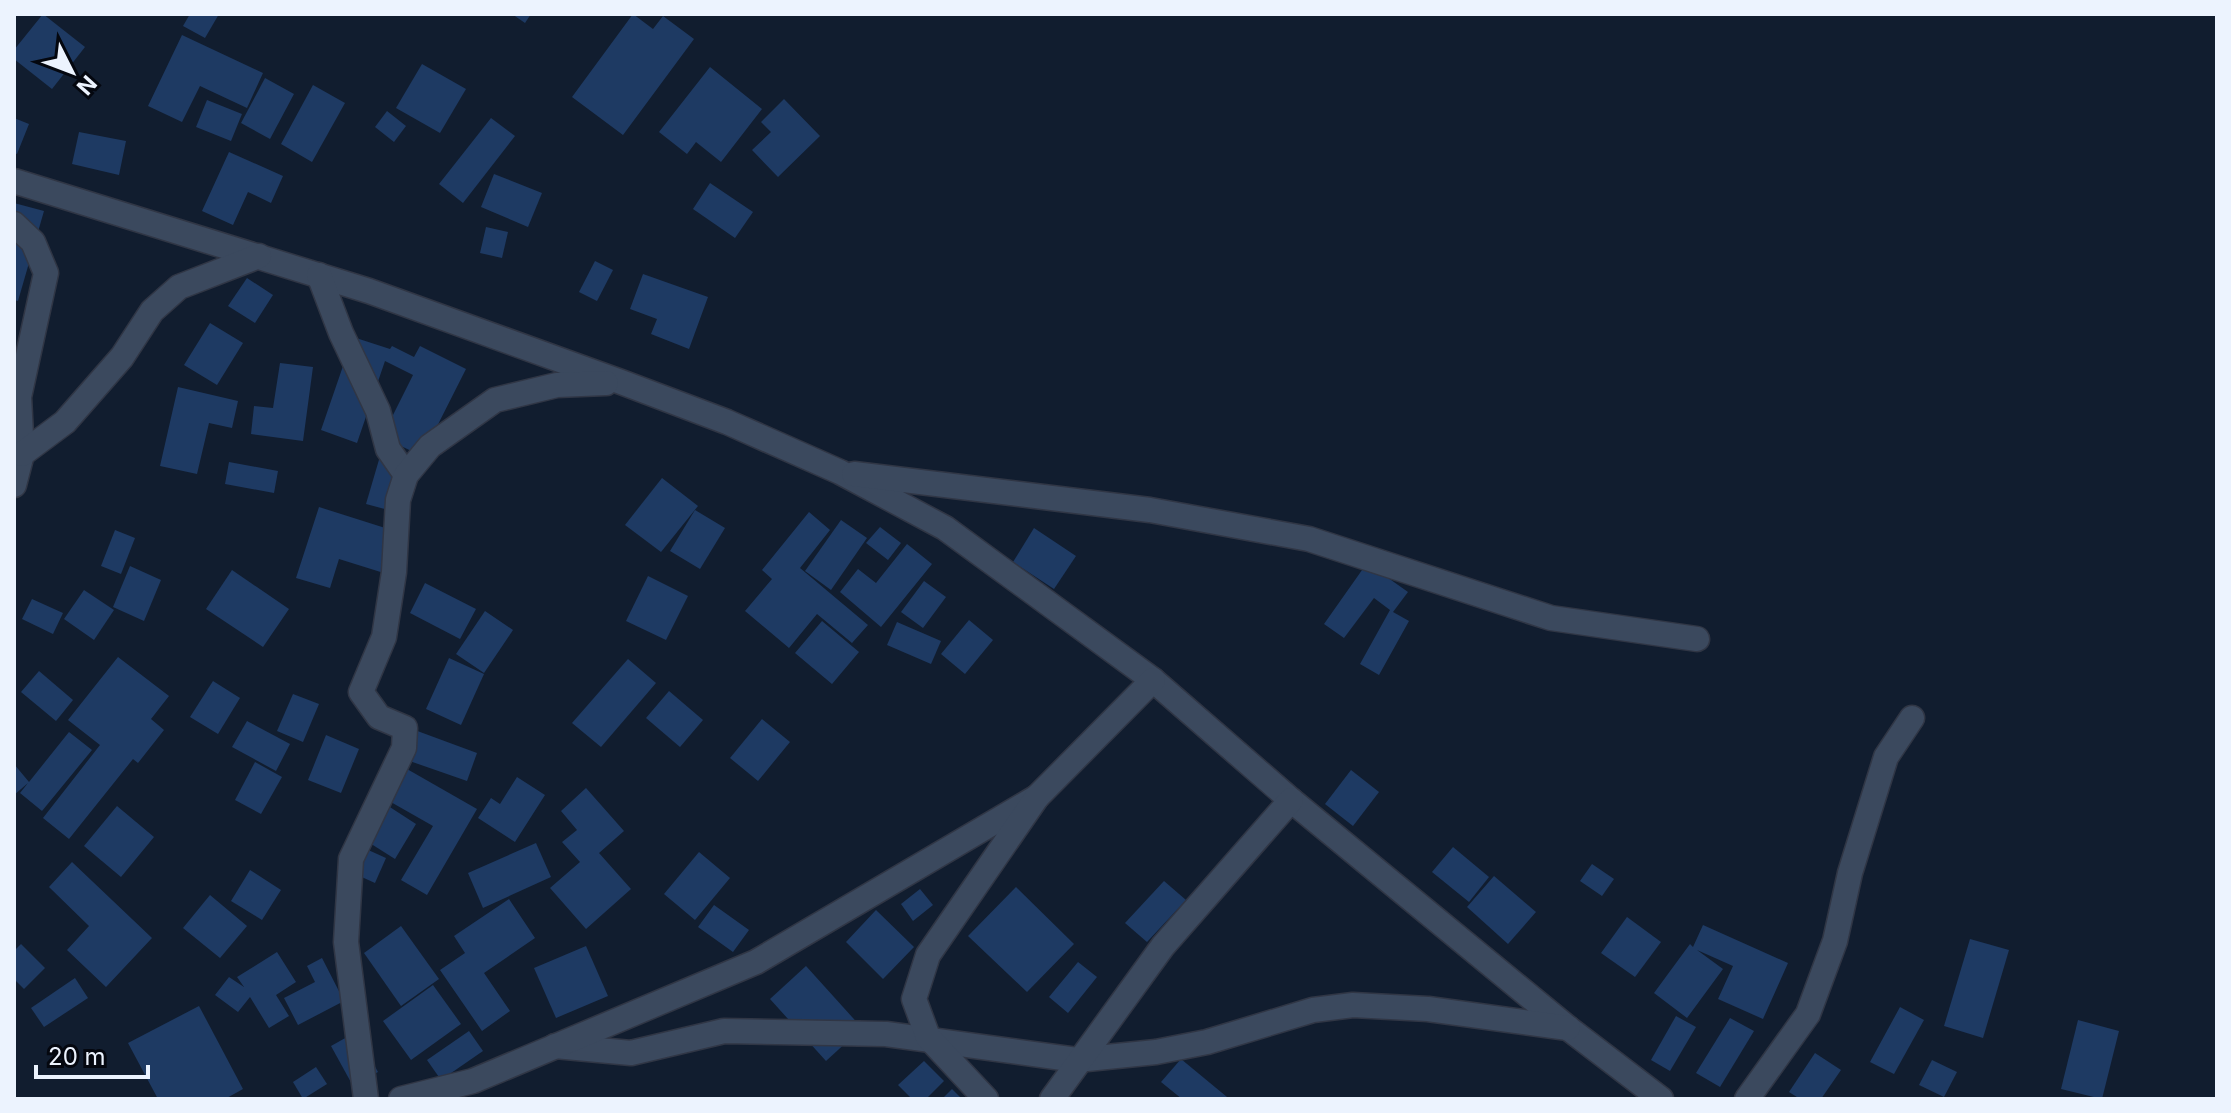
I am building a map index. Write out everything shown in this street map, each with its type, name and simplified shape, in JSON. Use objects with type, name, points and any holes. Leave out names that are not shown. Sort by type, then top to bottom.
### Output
[{"type":"street","points":[[14,181],[319,275],[621,382],[727,422],[840,472],[945,528],[1153,680],[1291,800],[1568,1028],[1661,1099]]},
{"type":"street","points":[[14,224],[33,242],[46,273],[19,397],[22,454],[14,485]]},
{"type":"street","points":[[22,454],[65,422],[122,357],[152,311],[179,287],[259,256]]},
{"type":"street","points":[[319,275],[341,333],[378,411],[388,449],[406,475]]},
{"type":"street","points":[[366,1099],[346,942],[351,859],[404,748],[405,728],[379,717],[361,692],[384,637],[394,572],[398,500],[406,475],[430,446],[495,400],[557,385],[621,382]]},
{"type":"street","points":[[840,472],[1071,499],[1309,539],[1551,618],[1697,639]]},
{"type":"street","points":[[986,1099],[928,1037],[914,999],[928,955],[1037,797],[1153,680]]},
{"type":"street","points":[[1747,1099],[1808,1014],[1835,941],[1850,873],[1886,757],[1912,718]]},
{"type":"street","points":[[401,1099],[473,1081],[756,962],[1037,797]]},
{"type":"street","points":[[1052,1099],[1077,1060],[1163,946],[1291,800]]},
{"type":"street","points":[[555,1046],[631,1053],[724,1031],[928,1037],[1077,1060],[1156,1052],[1207,1042],[1313,1010],[1353,1005],[1428,1009],[1568,1028]]},
{"type":"building","points":[[43,14],[85,47],[52,89],[14,59],[14,50]]},
{"type":"building","points":[[190,14],[219,14],[205,38],[183,26]]},
{"type":"building","points":[[512,14],[531,14],[525,23]]},
{"type":"building","points":[[633,14],[653,29],[663,16],[694,39],[623,135],[572,97]]},
{"type":"building","points":[[182,35],[263,73],[247,108],[200,86],[182,122],[148,106]]},
{"type":"building","points":[[422,64],[466,89],[440,133],[396,108]]},
{"type":"building","points":[[710,67],[762,109],[721,162],[696,142],[687,154],[659,132]]},
{"type":"building","points":[[265,78],[294,94],[270,139],[241,123]]},
{"type":"building","points":[[313,85],[345,103],[312,162],[281,144]]},
{"type":"building","points":[[784,99],[820,136],[778,177],[752,150],[771,132],[761,122]]},
{"type":"building","points":[[207,100],[242,114],[231,141],[196,127]]},
{"type":"building","points":[[387,111],[406,126],[394,142],[375,127]]},
{"type":"building","points":[[14,118],[29,124],[17,154],[14,153]]},
{"type":"building","points":[[491,118],[515,136],[463,203],[439,184]]},
{"type":"building","points":[[79,132],[126,141],[119,175],[72,164]]},
{"type":"building","points":[[229,152],[283,176],[271,203],[248,192],[233,225],[202,211]]},
{"type":"building","points":[[494,174],[542,193],[528,227],[481,207]]},
{"type":"building","points":[[710,183],[753,212],[735,238],[693,209]]},
{"type":"building","points":[[14,203],[44,211],[18,301],[14,300]]},
{"type":"building","points":[[486,227],[508,232],[502,258],[480,253]]},
{"type":"building","points":[[595,261],[613,270],[597,301],[579,292]]},
{"type":"building","points":[[643,274],[708,297],[689,349],[651,334],[657,319],[630,309]]},
{"type":"building","points":[[247,278],[273,295],[255,323],[228,306]]},
{"type":"building","points":[[210,323],[243,343],[217,385],[184,365]]},
{"type":"building","points":[[353,337],[390,349],[392,346],[414,357],[420,346],[466,369],[422,456],[382,437],[413,375],[385,361],[357,443],[321,430]]},
{"type":"building","points":[[280,363],[313,367],[303,441],[251,434],[254,406],[273,408]]},
{"type":"building","points":[[178,387],[238,401],[232,428],[209,423],[197,474],[160,466]]},
{"type":"building","points":[[383,446],[424,458],[407,515],[366,504]]},
{"type":"building","points":[[229,462],[278,471],[274,493],[225,484]]},
{"type":"building","points":[[662,478],[698,506],[661,552],[625,525]]},
{"type":"building","points":[[319,507],[401,533],[387,574],[339,559],[330,588],[296,578]]},
{"type":"building","points":[[695,510],[725,528],[700,569],[670,551]]},
{"type":"building","points":[[809,512],[830,530],[800,568],[868,625],[852,643],[817,614],[789,648],[745,611],[772,579],[762,570]]},
{"type":"building","points":[[841,520],[867,538],[831,590],[805,571]]},
{"type":"building","points":[[880,527],[901,543],[888,560],[866,543]]},
{"type":"building","points":[[1034,528],[1076,556],[1054,589],[1013,562]]},
{"type":"building","points":[[115,530],[135,538],[121,574],[101,566]]},
{"type":"building","points":[[907,544],[932,564],[881,627],[840,592],[858,569],[876,583]]},
{"type":"building","points":[[1367,563],[1408,592],[1393,612],[1409,621],[1379,675],[1360,664],[1390,610],[1374,598],[1344,638],[1324,624]]},
{"type":"building","points":[[130,566],[161,580],[144,621],[113,607]]},
{"type":"building","points":[[232,570],[289,609],[263,647],[206,609]]},
{"type":"building","points":[[648,576],[688,596],[666,640],[626,621]]},
{"type":"building","points":[[924,581],[946,597],[923,628],[901,612]]},
{"type":"building","points":[[425,583],[476,609],[460,639],[410,613]]},
{"type":"building","points":[[84,590],[114,610],[94,640],[64,619]]},
{"type":"building","points":[[32,599],[63,613],[53,634],[22,619]]},
{"type":"building","points":[[485,611],[513,630],[484,673],[456,654]]},
{"type":"building","points":[[969,620],[993,640],[965,674],[941,654]]},
{"type":"building","points":[[822,621],[859,652],[832,684],[795,653]]},
{"type":"building","points":[[897,622],[941,641],[931,664],[887,645]]},
{"type":"building","points":[[118,657],[169,696],[151,719],[164,730],[138,763],[133,759],[69,839],[43,818],[100,745],[68,720]]},
{"type":"building","points":[[449,658],[484,674],[461,725],[426,709]]},
{"type":"building","points":[[628,659],[656,683],[601,747],[572,723]]},
{"type":"building","points":[[39,671],[73,700],[56,721],[21,692]]},
{"type":"building","points":[[213,681],[240,698],[218,734],[190,717]]},
{"type":"building","points":[[669,691],[703,720],[680,747],[646,718]]},
{"type":"building","points":[[293,694],[319,704],[303,742],[277,731]]},
{"type":"building","points":[[762,719],[790,742],[758,781],[730,758]]},
{"type":"building","points":[[247,721],[290,744],[276,771],[232,747]]},
{"type":"building","points":[[412,729],[477,753],[467,781],[401,758]]},
{"type":"building","points":[[69,732],[92,750],[42,811],[20,793],[28,783],[14,795],[14,764],[29,782]]},
{"type":"building","points":[[326,735],[359,749],[341,793],[308,780]]},
{"type":"building","points":[[255,762],[282,777],[261,814],[235,800]]},
{"type":"building","points":[[407,769],[477,809],[427,895],[401,880],[433,826],[389,801]]},
{"type":"building","points":[[1351,770],[1379,792],[1353,826],[1325,804]]},
{"type":"building","points":[[517,777],[545,795],[515,842],[478,818],[491,798],[500,804]]},
{"type":"building","points":[[586,788],[624,831],[599,853],[631,889],[586,929],[550,888],[580,862],[562,842],[577,830],[561,811]]},
{"type":"building","points":[[379,800],[416,824],[395,859],[357,835]]},
{"type":"building","points":[[117,806],[154,837],[121,877],[84,846]]},
{"type":"building","points":[[536,843],[551,877],[483,908],[468,873]]},
{"type":"building","points":[[1453,847],[1489,877],[1469,902],[1432,872]]},
{"type":"building","points":[[366,849],[386,858],[375,883],[355,874]]},
{"type":"building","points":[[699,852],[730,878],[695,920],[664,894]]},
{"type":"building","points":[[72,862],[152,938],[106,987],[67,950],[89,926],[49,887]]},
{"type":"building","points":[[1592,864],[1614,879],[1602,896],[1580,881]]},
{"type":"building","points":[[250,870],[281,890],[262,920],[231,901]]},
{"type":"building","points":[[1494,876],[1536,912],[1508,944],[1467,907]]},
{"type":"building","points":[[1164,881],[1186,900],[1147,942],[1125,923]]},
{"type":"building","points":[[1016,887],[1074,944],[1027,992],[968,936]]},
{"type":"building","points":[[920,889],[933,905],[913,921],[901,904]]},
{"type":"building","points":[[210,895],[247,926],[220,958],[183,928]]},
{"type":"building","points":[[509,899],[535,938],[484,973],[510,1011],[482,1031],[440,970],[465,953],[454,936]]},
{"type":"building","points":[[714,905],[749,930],[733,952],[698,927]]},
{"type":"building","points":[[876,910],[914,947],[883,979],[846,942]]},
{"type":"building","points":[[1627,917],[1661,942],[1635,977],[1601,953]]},
{"type":"building","points":[[1703,925],[1788,963],[1763,1019],[1718,999],[1733,966],[1697,950],[1723,969],[1687,1018],[1654,993],[1690,944],[1693,947]]},
{"type":"building","points":[[401,926],[439,979],[401,1006],[364,953]]},
{"type":"building","points":[[1970,939],[2009,950],[1983,1038],[1944,1026]]},
{"type":"building","points":[[21,944],[45,968],[24,989],[14,979],[14,951]]},
{"type":"building","points":[[586,946],[608,996],[556,1018],[534,968]]},
{"type":"building","points":[[277,952],[296,982],[276,995],[289,1016],[269,1028],[250,997],[238,1012],[215,995],[229,977],[244,987],[237,977]]},
{"type":"building","points":[[322,958],[344,1001],[298,1025],[284,998],[315,982],[307,966]]},
{"type":"building","points":[[1078,962],[1097,977],[1068,1013],[1049,997]]},
{"type":"building","points":[[806,966],[862,1028],[826,1061],[770,999]]},
{"type":"building","points":[[75,978],[88,998],[44,1027],[31,1008]]},
{"type":"building","points":[[433,985],[461,1024],[411,1060],[383,1021]]},
{"type":"building","points":[[199,1006],[243,1089],[225,1099],[158,1099],[128,1043]]},
{"type":"building","points":[[1900,1007],[1924,1020],[1894,1074],[1870,1062]]},
{"type":"building","points":[[1676,1016],[1696,1027],[1670,1071],[1651,1060]]},
{"type":"building","points":[[1730,1018],[1754,1031],[1720,1087],[1696,1073]]},
{"type":"building","points":[[2078,1020],[2119,1031],[2102,1099],[2061,1089]]},
{"type":"building","points":[[469,1031],[483,1051],[441,1080],[427,1060]]},
{"type":"building","points":[[356,1032],[378,1072],[353,1086],[331,1046]]},
{"type":"building","points":[[1815,1053],[1841,1070],[1821,1099],[1800,1099],[1789,1092]]},
{"type":"building","points":[[1181,1059],[1227,1097],[1182,1099],[1161,1082]]},
{"type":"building","points":[[1932,1060],[1957,1072],[1944,1097],[1919,1085]]},
{"type":"building","points":[[924,1061],[944,1081],[926,1099],[912,1099],[898,1085]]},
{"type":"building","points":[[316,1067],[327,1084],[303,1099],[293,1082]]},
{"type":"building","points":[[952,1089],[962,1099],[942,1099]]}]
